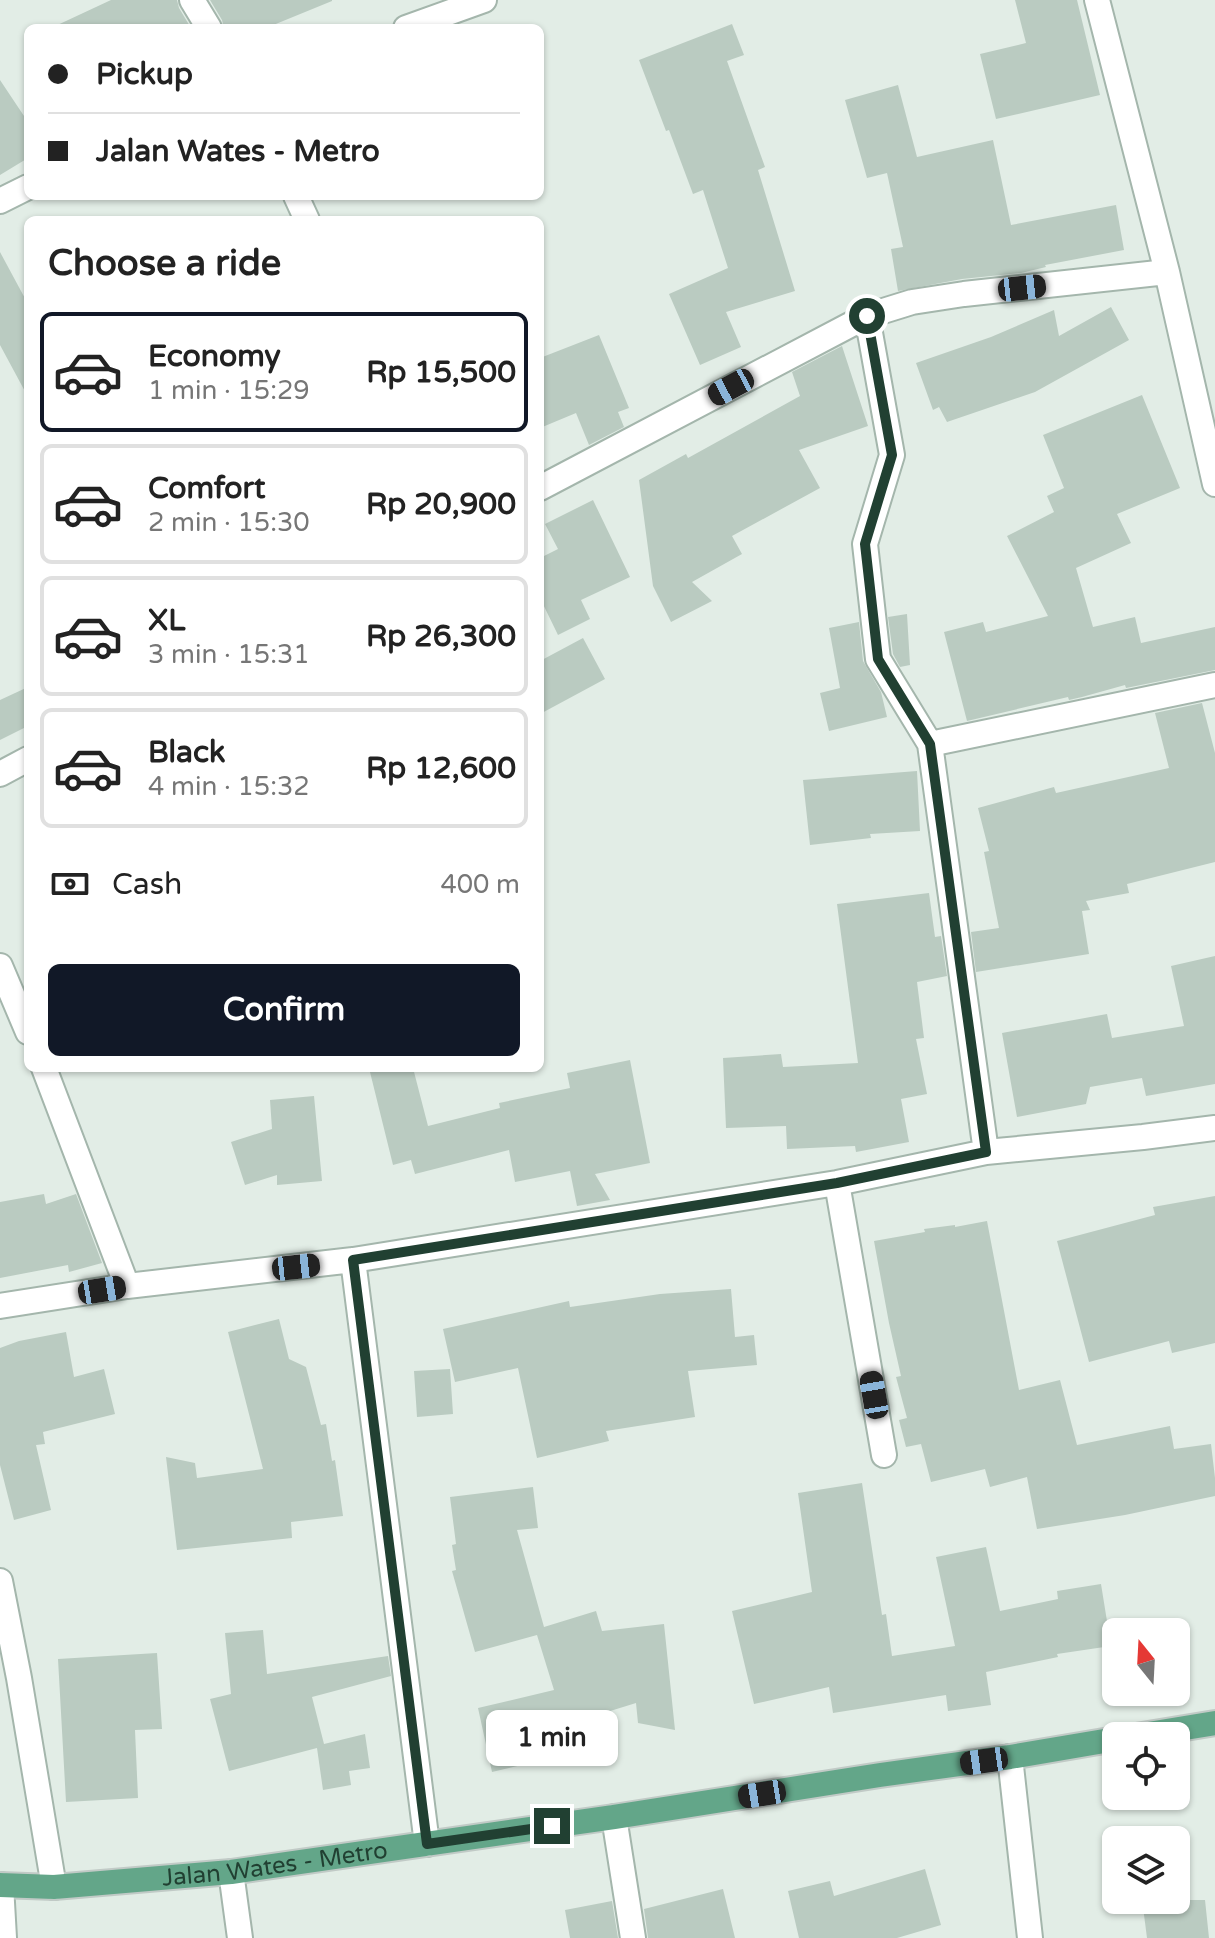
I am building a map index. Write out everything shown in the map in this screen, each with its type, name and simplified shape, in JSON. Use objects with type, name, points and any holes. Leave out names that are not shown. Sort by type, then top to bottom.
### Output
[{"type":"main road","points":[[1190,1727],[1215,1723]]},
{"type":"main road","name":"Jalan Wates - Metro","points":[[1,1885],[54,1887],[231,1872],[614,1817],[1102,1741]]},
{"type":"street","points":[[192,0],[207,24]]},
{"type":"street","points":[[417,24],[484,0]]},
{"type":"street","points":[[1097,0],[1167,272],[1214,476]]},
{"type":"street","points":[[0,201],[24,189]]},
{"type":"street","points":[[544,486],[867,316],[912,302],[964,294],[1167,272]]},
{"type":"street","points":[[867,316],[892,455],[865,544],[878,659],[930,744],[986,1152]]},
{"type":"street","points":[[930,744],[1215,685]]},
{"type":"street","points":[[0,774],[24,761]]},
{"type":"street","points":[[0,966],[24,1023]]},
{"type":"street","points":[[46,1072],[127,1286]]},
{"type":"street","points":[[0,1306],[127,1286],[353,1260],[837,1183],[986,1152],[1215,1128]]},
{"type":"street","points":[[837,1183],[884,1455]]},
{"type":"street","points":[[353,1260],[427,1844]]},
{"type":"street","points":[[0,1581],[54,1887]]},
{"type":"street","points":[[1010,1757],[1030,1938]]},
{"type":"street","points":[[614,1817],[633,1938]]},
{"type":"street","points":[[231,1872],[240,1938]]},
{"type":"street","points":[[1,1885],[4,1938]]},
{"type":"building","points":[[111,0],[177,0],[189,24],[60,24]]},
{"type":"building","points":[[210,0],[332,0],[276,24],[223,24]]},
{"type":"building","points":[[1015,0],[1077,0],[1100,95],[996,119],[980,54],[1026,43]]},
{"type":"building","points":[[732,24],[744,55],[727,61],[765,167],[758,170],[795,291],[726,312],[741,347],[700,365],[669,294],[728,268],[703,190],[693,194],[639,60]]},
{"type":"building","points":[[0,80],[24,116],[24,160],[0,175]]},
{"type":"building","points":[[898,85],[917,157],[993,140],[1011,225],[1116,205],[1124,250],[1045,265],[1021,273],[962,279],[898,291],[891,249],[903,247],[887,173],[867,178],[845,100]]},
{"type":"building","points":[[0,252],[24,297],[24,390],[0,345]]},
{"type":"building","points":[[1111,307],[1129,340],[1035,392],[947,422],[939,407],[933,410],[916,363],[991,337],[1054,310],[1059,336]]},
{"type":"building","points":[[599,335],[629,408],[618,412],[624,427],[589,445],[576,413],[544,426],[544,356]]},
{"type":"building","points":[[842,346],[868,426],[799,450],[820,488],[732,536],[742,554],[692,582],[712,601],[671,622],[653,586],[639,480],[686,454],[688,458],[800,396],[792,372]]},
{"type":"building","points":[[1142,395],[1180,488],[1117,514],[1131,543],[1076,568],[1093,627],[1135,617],[1141,643],[1215,627],[1215,670],[1126,688],[1125,685],[967,721],[944,632],[983,622],[986,632],[1048,616],[1007,536],[1054,512],[1047,496],[1064,488],[1043,435]]},
{"type":"building","points":[[593,500],[630,577],[581,600],[590,619],[558,635],[544,606],[544,556],[558,549],[545,524]]},
{"type":"building","points":[[907,614],[910,665],[900,667],[893,654],[888,617]]},
{"type":"building","points":[[859,622],[863,661],[881,692],[887,717],[829,731],[820,693],[840,688],[829,628]]},
{"type":"building","points":[[583,638],[605,679],[544,712],[544,659]]},
{"type":"building","points":[[24,689],[24,728],[0,740],[0,700]]},
{"type":"building","points":[[1202,703],[1215,753],[1215,862],[1127,884],[1129,893],[1086,901],[1090,910],[1082,911],[1089,954],[976,972],[971,932],[999,928],[984,852],[989,851],[978,808],[1054,787],[1056,793],[1169,768],[1155,713]]},
{"type":"building","points":[[917,771],[920,831],[870,834],[871,838],[810,845],[803,780]]},
{"type":"building","points":[[929,893],[935,937],[941,936],[947,976],[917,982],[924,1038],[916,1039],[927,1094],[901,1099],[909,1142],[856,1152],[855,1146],[787,1149],[786,1126],[726,1128],[723,1058],[781,1054],[783,1067],[858,1063],[837,904]]},
{"type":"building","points":[[1215,956],[1215,1084],[1146,1096],[1142,1078],[1090,1087],[1086,1104],[1017,1117],[1002,1033],[1107,1014],[1112,1038],[1184,1026],[1171,966]]},
{"type":"building","points":[[630,1060],[650,1163],[595,1174],[610,1200],[577,1206],[570,1171],[515,1182],[509,1150],[415,1174],[411,1160],[393,1165],[370,1072],[414,1072],[428,1126],[500,1108],[499,1103],[570,1088],[567,1073]]},
{"type":"building","points":[[314,1096],[322,1181],[277,1185],[277,1175],[245,1185],[231,1142],[272,1129],[270,1100]]},
{"type":"building","points":[[44,1194],[46,1204],[76,1194],[102,1263],[69,1272],[68,1265],[0,1278],[0,1202]]},
{"type":"building","points":[[1215,1196],[1215,1343],[1172,1353],[1169,1341],[1089,1362],[1057,1241],[1155,1215],[1153,1207]]},
{"type":"building","points":[[987,1221],[1019,1390],[1060,1380],[1077,1445],[1170,1426],[1174,1449],[1211,1444],[1215,1496],[1037,1529],[1027,1477],[990,1487],[985,1469],[931,1482],[921,1444],[906,1447],[899,1420],[907,1418],[896,1377],[901,1376],[874,1241],[925,1232],[924,1229]]},
{"type":"building","points":[[731,1289],[735,1337],[754,1335],[757,1365],[688,1371],[695,1417],[606,1431],[609,1441],[537,1458],[518,1368],[455,1382],[443,1329],[569,1301],[570,1307],[660,1294]]},
{"type":"building","points":[[279,1319],[289,1359],[306,1367],[321,1425],[326,1424],[343,1516],[291,1522],[292,1538],[177,1550],[166,1457],[195,1463],[197,1478],[263,1469],[228,1332]]},
{"type":"building","points":[[66,1332],[74,1377],[104,1369],[115,1414],[43,1432],[45,1444],[36,1445],[51,1510],[14,1520],[0,1465],[0,1348]]},
{"type":"building","points":[[450,1369],[453,1414],[417,1417],[414,1371]]},
{"type":"building","points":[[862,1483],[882,1615],[886,1614],[892,1656],[955,1646],[936,1557],[986,1547],[1000,1611],[1058,1599],[1057,1591],[1101,1584],[1106,1618],[1102,1618],[1102,1647],[1057,1654],[1058,1657],[986,1672],[991,1705],[948,1711],[946,1695],[833,1713],[829,1687],[754,1704],[732,1611],[812,1592],[798,1493]]},
{"type":"building","points":[[533,1487],[538,1528],[517,1530],[544,1627],[596,1611],[602,1631],[664,1624],[675,1730],[638,1723],[636,1703],[536,1734],[542,1760],[492,1772],[478,1708],[554,1690],[537,1635],[475,1652],[452,1571],[456,1570],[452,1545],[456,1544],[450,1497]]},
{"type":"building","points":[[263,1630],[267,1674],[388,1656],[391,1676],[312,1697],[324,1744],[365,1734],[370,1768],[349,1771],[351,1785],[323,1790],[317,1748],[229,1771],[210,1699],[231,1694],[225,1633]]},
{"type":"building","points":[[157,1653],[162,1729],[135,1730],[138,1798],[66,1802],[58,1659]]},
{"type":"building","points":[[925,1869],[941,1925],[897,1938],[799,1938],[788,1891],[830,1881],[834,1896]]},
{"type":"building","points":[[723,1889],[735,1938],[648,1938],[644,1909]]},
{"type":"building","points":[[1190,1900],[1205,1900],[1209,1938],[1147,1938],[1144,1914],[1190,1914]]},
{"type":"building","points":[[612,1901],[618,1938],[570,1938],[565,1910]]},
{"type":"route","points":[[552,1826],[427,1844],[353,1260],[837,1183],[986,1152],[930,744],[878,659],[865,544],[892,455],[867,316]]}]
